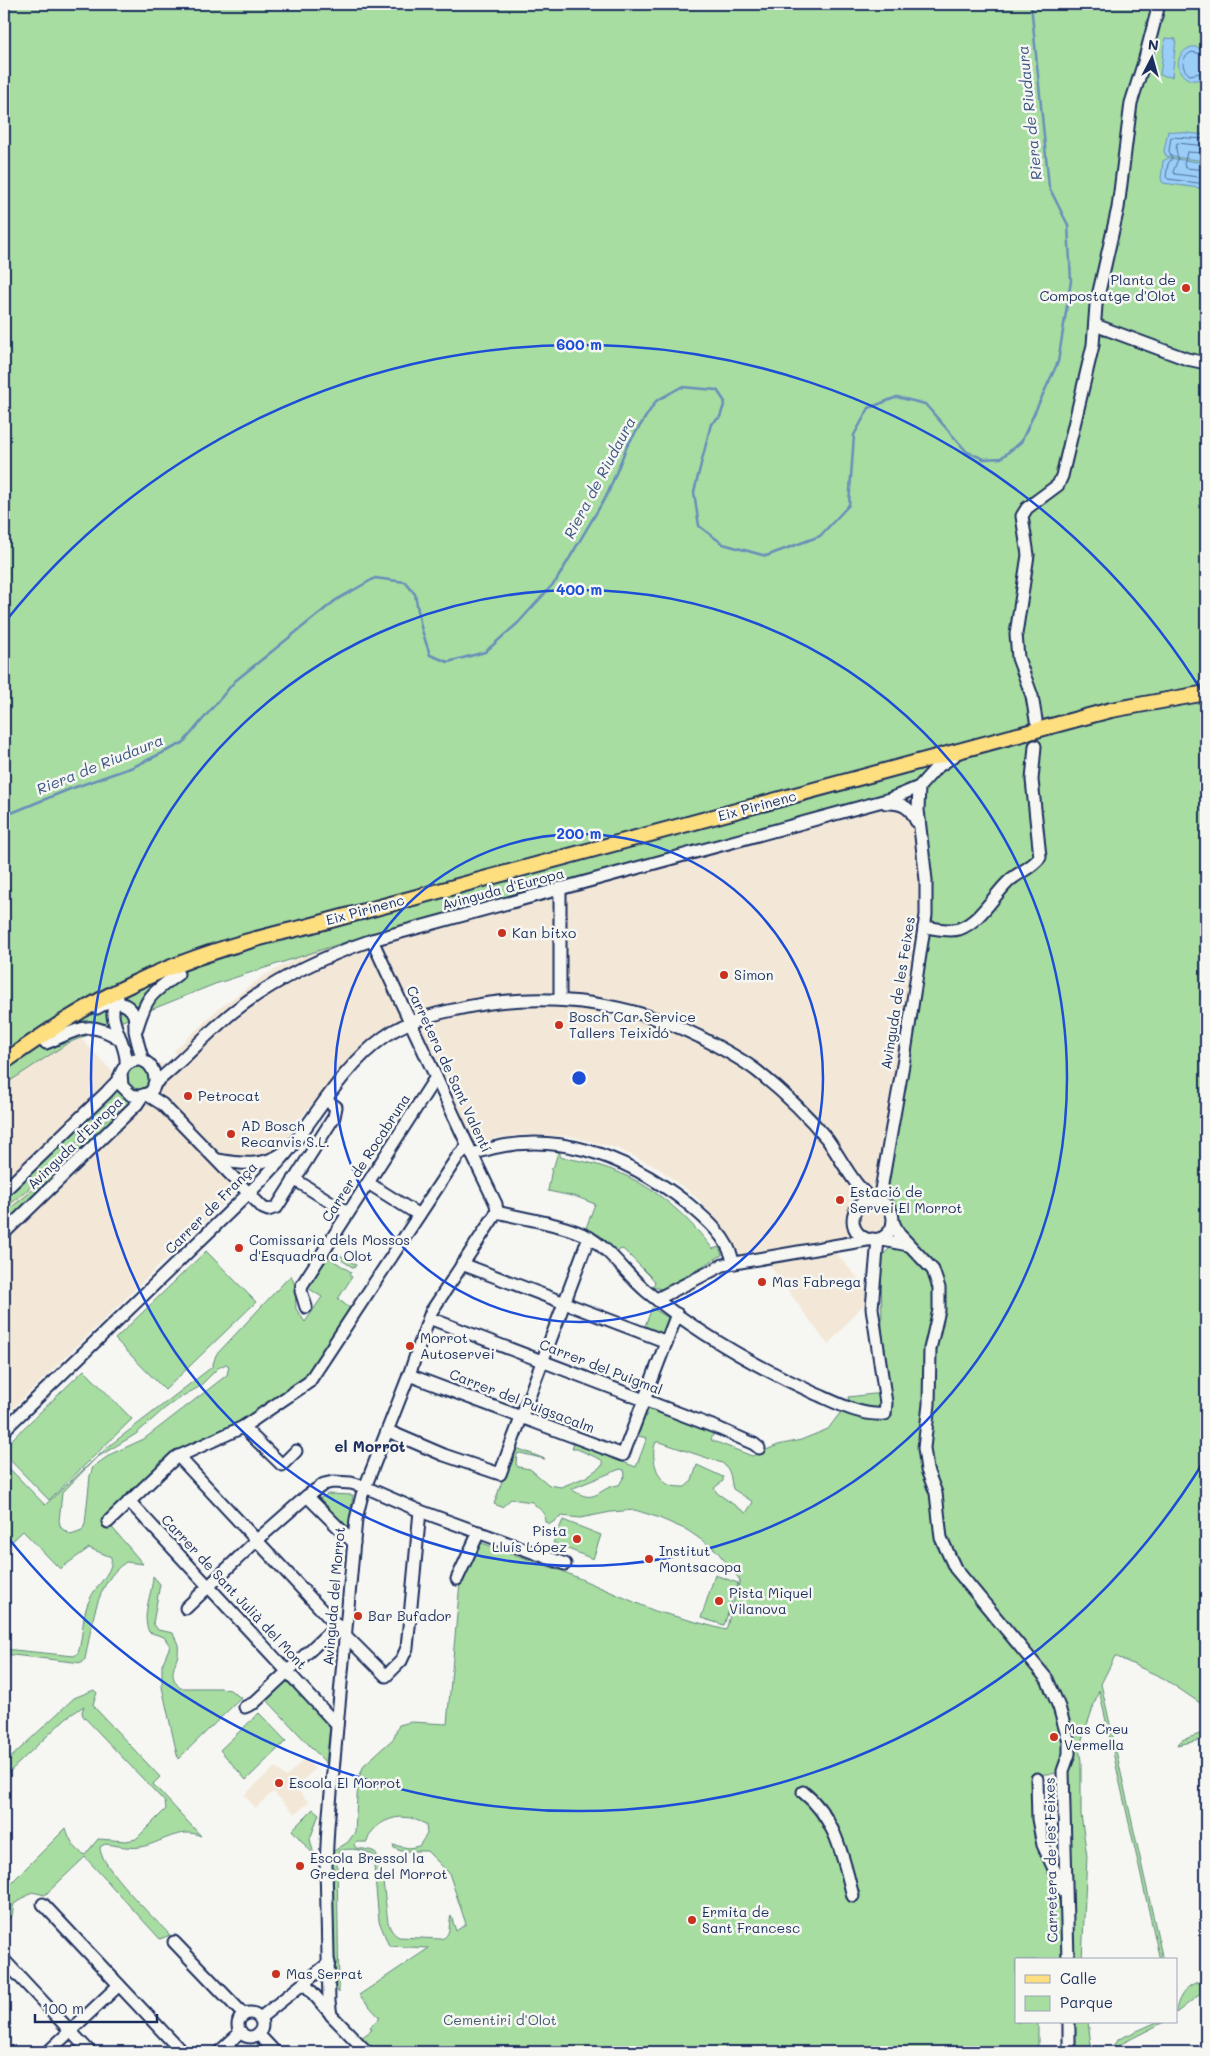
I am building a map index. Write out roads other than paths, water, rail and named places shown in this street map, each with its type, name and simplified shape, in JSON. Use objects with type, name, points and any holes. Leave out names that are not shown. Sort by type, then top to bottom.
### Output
[{"type":"main road","name":"Eix Pirinenc","points":[[4,1062],[76,1014],[118,991],[163,970],[264,935],[309,926],[1112,710],[1206,693]]},
{"type":"main road","name":"Eix Pirinenc","points":[[4,1069],[114,1003],[178,974],[309,926]]},
{"type":"street","points":[[1036,720],[1032,696],[1018,658],[1016,634],[1028,555],[1022,516],[1027,508],[1060,482],[1093,346],[1103,269],[1118,208],[1130,103],[1144,62],[1159,4]]},
{"type":"street","points":[[1095,324],[1187,359],[1206,364]]},
{"type":"street","points":[[924,927],[959,929],[970,922],[1010,880],[1034,864],[1040,857],[1032,780],[1035,746]]},
{"type":"street","name":"Avinguda d'Europa","points":[[4,1233],[132,1109],[149,1090],[232,1013],[272,985],[327,957],[372,940],[890,800],[919,788],[928,775],[942,762],[969,749]]},
{"type":"street","name":"Avinguda de les Feixes","points":[[876,1200],[924,927],[926,880],[919,833],[919,788]]},
{"type":"street","name":"Avinguda d'Europa","points":[[868,806],[895,802],[907,807],[914,817],[919,833]]},
{"type":"street","points":[[560,888],[560,1000]]},
{"type":"street","name":"Carretera de Sant Valentí","points":[[372,940],[496,1204],[497,1212]]},
{"type":"street","points":[[24,1048],[35,1045],[106,1003],[114,1003],[122,1004],[129,1008],[134,1016],[136,1032],[146,1063],[155,1073],[149,1090],[137,1096],[125,1091],[122,1086],[123,1069],[127,1058],[112,1016],[114,1003],[119,996],[202,960],[206,954]]},
{"type":"street","points":[[136,1032],[145,1004],[151,994],[178,974]]},
{"type":"street","name":"Carrer de França","points":[[4,1430],[249,1193],[289,1150],[342,1078],[376,1044],[394,1030],[433,1015],[473,1005],[517,1000],[560,1000],[601,1004],[641,1013],[696,1035],[754,1069],[803,1111],[826,1138],[863,1192],[876,1200]]},
{"type":"street","points":[[46,1043],[82,1028],[89,1027],[108,1032],[121,1040]]},
{"type":"street","points":[[123,1069],[137,1060],[160,1067],[177,1066]]},
{"type":"street","name":"Avinguda d'Europa","points":[[4,1191],[107,1092],[116,1082],[123,1069]]},
{"type":"street","name":"Carrer de Rocabruna","points":[[306,1307],[301,1291],[302,1285],[436,1077]]},
{"type":"street","points":[[149,1090],[264,1208],[273,1209],[277,1207],[334,1117],[336,1107],[326,1100]]},
{"type":"street","points":[[108,1522],[178,1456],[243,1427],[303,1387],[312,1378],[458,1156],[470,1150],[550,1143],[565,1145],[622,1162],[660,1183],[701,1215],[723,1239],[732,1254],[733,1262]]},
{"type":"street","points":[[218,1160],[246,1164],[258,1163],[272,1160],[289,1150]]},
{"type":"street","name":"Carrer de França","points":[[853,1177],[858,1195],[857,1208]]},
{"type":"street","points":[[294,1179],[348,1213]]},
{"type":"street","points":[[368,1183],[419,1215]]},
{"type":"street","points":[[658,1299],[712,1269],[733,1262],[834,1246],[875,1239],[888,1233],[893,1222],[891,1211],[884,1203],[876,1200],[864,1202],[857,1208],[854,1215],[850,1236],[834,1246]]},
{"type":"street","points":[[497,1212],[589,1237],[644,1289],[677,1314],[747,1358],[841,1405],[872,1415],[885,1414],[886,1403],[872,1308],[875,1239]]},
{"type":"street","name":"Avinguda del Morrot","points":[[331,2015],[329,2002],[326,1864],[337,1725],[358,1510],[365,1487],[410,1375],[429,1318],[497,1212]]},
{"type":"street","name":"Carretera de les Feixes","points":[[893,1222],[896,1230],[908,1245],[933,1270],[939,1288],[939,1310],[930,1349],[929,1404],[924,1448],[927,1470],[936,1493],[940,1538],[955,1568],[1013,1640],[1042,1672],[1059,1707],[1070,1746],[1063,1770],[1068,1958]]},
{"type":"street","points":[[854,1223],[862,1236],[908,1245]]},
{"type":"street","points":[[388,1431],[444,1455],[500,1474],[589,1237]]},
{"type":"street","points":[[462,1264],[667,1342]]},
{"type":"street","points":[[644,1400],[677,1314]]},
{"type":"street","name":"Carrer del Puigmal","points":[[429,1318],[728,1433],[759,1448]]},
{"type":"street","name":"Carrer del Puigsacalm","points":[[410,1375],[623,1456],[644,1400]]},
{"type":"street","points":[[243,1427],[282,1465],[296,1451]]},
{"type":"street","points":[[178,1456],[346,1636],[386,1676],[401,1661],[406,1648],[420,1511]]},
{"type":"street","points":[[186,1608],[257,1540],[307,1496],[317,1488],[333,1482],[365,1487],[420,1511],[565,1564]]},
{"type":"street","points":[[307,1496],[354,1543]]},
{"type":"street","name":"Carrer de Sant Julià del Mont","points":[[129,1501],[337,1725]]},
{"type":"street","points":[[457,1579],[479,1532]]},
{"type":"street","points":[[245,1707],[254,1703],[337,1626]]},
{"type":"street","points":[[1037,1779],[1038,1819],[1043,1845],[1067,1894]]},
{"type":"street","points":[[804,1792],[824,1812],[829,1822],[840,1848],[853,1896]]},
{"type":"street","points":[[43,1904],[182,2052]]},
{"type":"street","points":[[174,1942],[244,2015]]},
{"type":"street","points":[[4,1960],[90,2052]]},
{"type":"street","points":[[260,2018],[329,1963]]},
{"type":"street","points":[[304,1983],[331,2015],[367,2052]]},
{"type":"street","points":[[48,2052],[119,1985]]},
{"type":"street","points":[[254,2014],[260,2018],[262,2025],[258,2034],[247,2036],[241,2032],[239,2021],[244,2015],[254,2014]]},
{"type":"street","points":[[1069,2024],[1070,2052]]},
{"type":"street","points":[[218,2052],[241,2032]]},
{"type":"street","points":[[258,2034],[274,2052]]},
{"type":"water","points":[[1165,38],[1176,39],[1172,77],[1160,75]]},
{"type":"water","points":[[1191,47],[1206,51],[1206,76],[1198,80],[1191,80],[1180,72],[1179,58],[1183,52]]},
{"type":"water","points":[[1168,131],[1206,135],[1206,161],[1166,156],[1164,151]]},
{"type":"water","points":[[1168,158],[1206,163],[1206,189],[1163,183],[1161,179],[1163,161]]},
{"type":"waterway","name":"Riera de Riudaura","points":[[4,816],[70,789],[133,767],[183,743],[235,681],[336,600],[375,578],[405,582],[415,594],[421,627],[430,655],[448,662],[485,652],[518,623],[556,581],[608,493],[627,446],[656,401],[681,387],[717,390],[725,402],[720,417],[711,424],[694,492],[699,526],[723,544],[766,556],[820,536],[849,505],[854,435],[869,408],[897,397],[925,404],[967,452],[984,459],[1001,458],[1021,442],[1058,362],[1071,281],[1068,225],[1049,187],[1031,4]]},
{"type":"place","name":"Planta de Compostatge d'Olot","points":[[1186,288]]},
{"type":"place","name":"Kan bitxo","points":[[502,933]]},
{"type":"place","name":"Simon","points":[[724,975]]},
{"type":"place","name":"Bosch Car Service Tallers Teixidó","points":[[559,1025]]},
{"type":"place","name":"Petrocat","points":[[188,1096]]},
{"type":"place","name":"AD Bosch Recanvis S.L.","points":[[231,1134]]},
{"type":"place","name":"Estació de Servei El Morrot","points":[[840,1200]]},
{"type":"place","name":"Comissaria dels Mossos d'Esquadra a Olot","points":[[239,1248]]},
{"type":"place","name":"Mas Fabrega","points":[[762,1282]]},
{"type":"place","name":"Morrot Autoservei","points":[[410,1346]]},
{"type":"place","name":"Pista Lluís López","points":[[577,1539]]},
{"type":"place","name":"Institut Montsacopa","points":[[649,1559]]},
{"type":"place","name":"Pista Miquel Vilanova","points":[[719,1601]]},
{"type":"place","name":"Bar Bufador","points":[[358,1616]]},
{"type":"place","name":"Mas Creu Vermella","points":[[1054,1737]]},
{"type":"place","name":"Escola El Morrot","points":[[279,1783]]},
{"type":"place","name":"Escola Bressol la Gredera del Morrot","points":[[300,1866]]},
{"type":"place","name":"Ermita de Sant Francesc","points":[[692,1920]]},
{"type":"place","name":"Mas Serrat","points":[[276,1974]]},
{"type":"district","name":"el Morrot","points":[[370,1447]]},
{"type":"park label","name":"Cementiri d'Olot","points":[[500,2020]]}]
